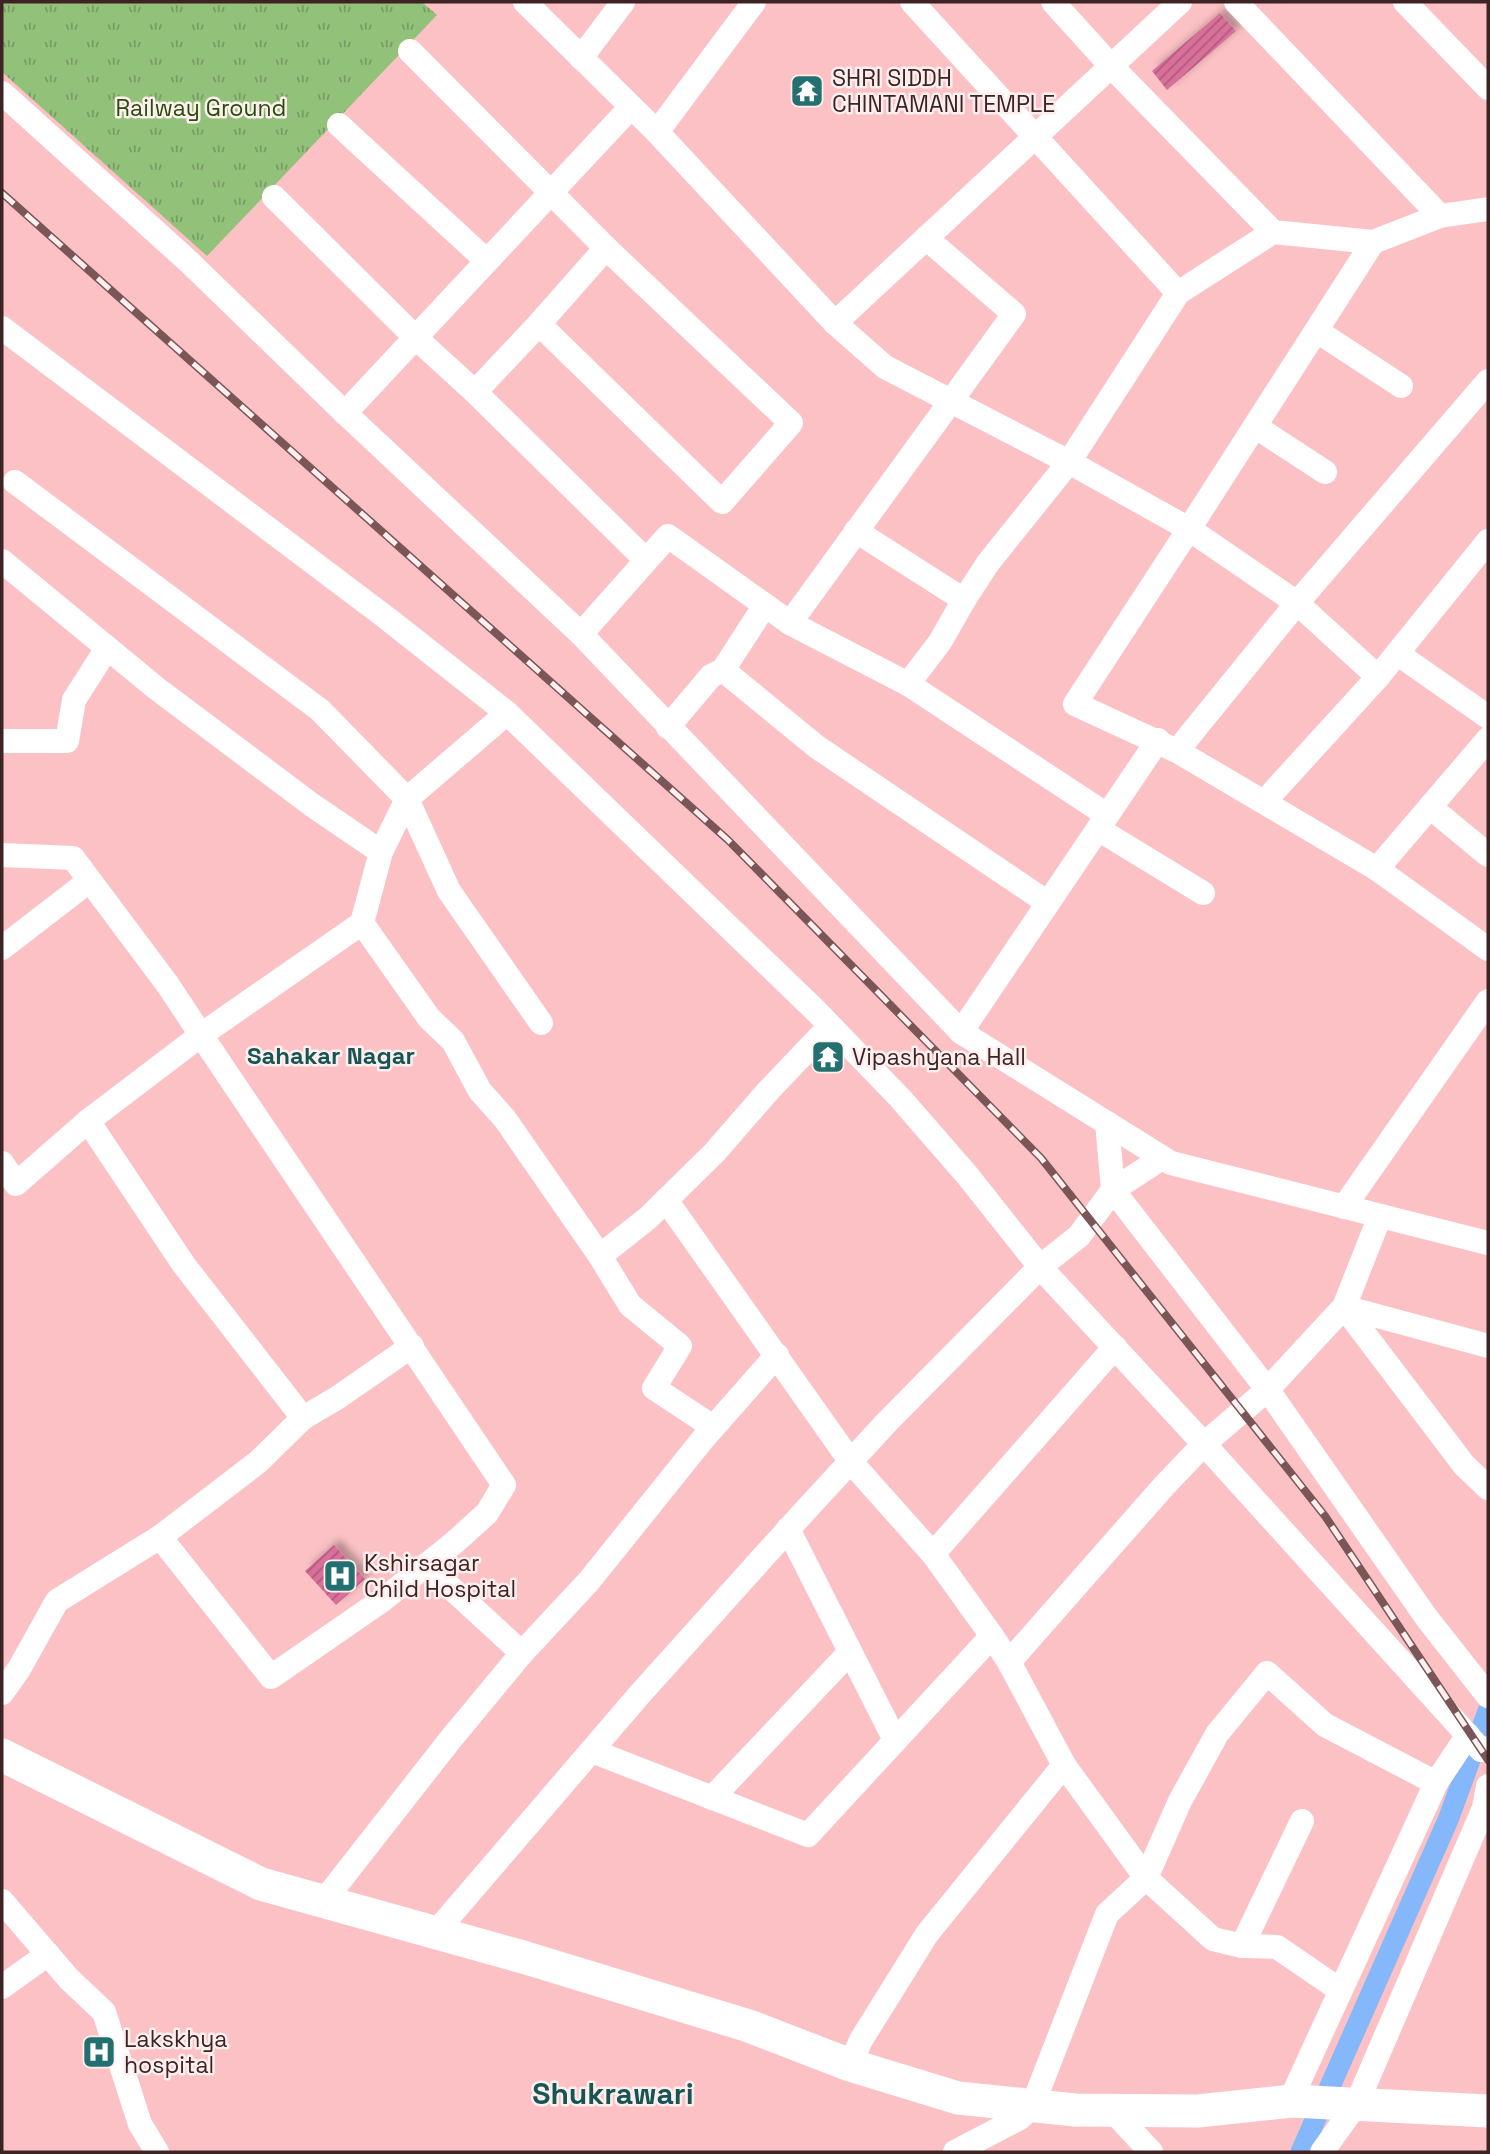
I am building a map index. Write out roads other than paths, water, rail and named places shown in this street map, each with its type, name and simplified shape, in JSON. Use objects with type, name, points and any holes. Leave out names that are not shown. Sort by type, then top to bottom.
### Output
[{"type":"street","points":[[525,2],[657,132],[835,323],[886,366],[1069,462],[1189,529],[1297,603],[1378,677]]},
{"type":"street","points":[[581,58],[624,2]]},
{"type":"street","points":[[657,132],[754,2]]},
{"type":"street","points":[[912,2],[1178,293]]},
{"type":"street","points":[[1053,2],[1111,66],[1273,232]]},
{"type":"street","points":[[835,323],[1180,2]]},
{"type":"street","points":[[1236,2],[1440,216]]},
{"type":"street","points":[[1405,2],[1488,88]]},
{"type":"street","points":[[410,51],[606,248],[791,423],[722,502],[539,324]]},
{"type":"street","points":[[2,93],[188,261],[345,413],[581,634],[961,1032],[1171,1163],[1488,1243]]},
{"type":"street","points":[[345,413],[631,107]]},
{"type":"street","points":[[339,125],[487,261]]},
{"type":"street","points":[[274,197],[646,560]]},
{"type":"street","points":[[908,684],[940,642],[988,563],[1069,462],[1178,293],[1273,232],[1373,242],[1440,216],[1488,209]]},
{"type":"street","points":[[790,623],[1014,314],[926,238]]},
{"type":"street","points":[[1373,242],[1075,704],[1167,746],[1377,869],[1488,949]]},
{"type":"street","points":[[474,391],[539,324],[606,248]]},
{"type":"street","points":[[2,328],[377,610],[507,713],[831,1026],[900,1098],[967,1175],[1040,1267],[1478,1741],[1436,1783],[1291,2101]]},
{"type":"street","points":[[1317,331],[1401,386]]},
{"type":"street","points":[[961,1032],[1103,822],[1167,746],[1297,603],[1488,381]]},
{"type":"street","points":[[1256,427],[1325,472]]},
{"type":"street","points":[[15,482],[320,710],[407,799],[449,891],[541,1023]]},
{"type":"street","points":[[856,531],[964,600]]},
{"type":"street","points":[[581,634],[668,536],[790,623],[908,684],[1203,893]]},
{"type":"street","points":[[1264,802],[1398,654],[1488,541]]},
{"type":"street","points":[[2,561],[156,688],[381,852]]},
{"type":"street","points":[[668,727],[711,676],[723,670],[765,605]]},
{"type":"street","points":[[2,741],[67,741],[74,700],[107,648]]},
{"type":"street","points":[[1398,654],[1488,717]]},
{"type":"street","points":[[723,670],[817,747],[1048,903]]},
{"type":"street","points":[[2,1163],[9,1189],[88,1121],[201,1035],[362,923],[381,852],[407,799],[507,713]]},
{"type":"street","points":[[1377,869],[1488,739]]},
{"type":"street","points":[[1430,807],[1488,855]]},
{"type":"street","points":[[2,855],[73,858],[168,985],[503,1485],[487,1513],[426,1565],[384,1599],[271,1677],[160,1537]]},
{"type":"street","points":[[2,948],[89,881]]},
{"type":"street","points":[[362,923],[429,1018],[453,1041],[480,1091],[505,1119],[600,1256],[630,1305],[680,1346],[653,1388],[713,1427]]},
{"type":"street","points":[[1345,1207],[1488,1001]]},
{"type":"street","points":[[600,1256],[666,1200],[715,1152],[769,1090],[831,1026]]},
{"type":"street","points":[[88,1121],[184,1265],[303,1418]]},
{"type":"street","points":[[1107,1123],[1112,1191],[1267,1390],[1426,1617],[1488,1696]]},
{"type":"street","points":[[435,1933],[640,1694],[788,1529],[1040,1267],[1079,1236],[1112,1191],[1162,1158]]},
{"type":"street","points":[[666,1200],[851,1462],[933,1554],[992,1636],[1009,1662],[1064,1765],[1146,1878],[1213,1939],[1242,1947],[1277,1947],[1340,1990]]},
{"type":"street","points":[[1009,1662],[1164,1486],[1204,1444],[1267,1390],[1344,1307],[1380,1216]]},
{"type":"street","points":[[1344,1307],[1488,1346]]},
{"type":"street","points":[[1344,1307],[1464,1465],[1488,1488]]},
{"type":"street","points":[[2,1693],[19,1669],[57,1601],[160,1537],[258,1462],[303,1418],[412,1346]]},
{"type":"street","points":[[933,1554],[1115,1347]]},
{"type":"street","points":[[326,1902],[327,1897],[450,1740],[522,1653],[589,1581],[713,1427],[777,1355]]},
{"type":"street","points":[[788,1529],[895,1740]]},
{"type":"street","points":[[426,1565],[522,1653]]},
{"type":"street","points":[[592,1751],[808,1835],[992,1636]]},
{"type":"street","points":[[712,1798],[850,1652]]},
{"type":"street","points":[[955,2152],[1020,2118],[1032,2107],[1107,1914],[1146,1878],[1180,1801],[1217,1734],[1267,1673],[1325,1725],[1436,1783]]},
{"type":"street","points":[[2,1755],[261,1884],[750,2026],[850,2065],[958,2098],[1032,2107],[1113,2111],[1198,2111],[1291,2101],[1488,2111]]},
{"type":"street","points":[[850,2065],[860,2039],[927,1934],[1064,1765]]},
{"type":"street","points":[[1332,2147],[1356,2103],[1487,1801]]},
{"type":"street","points":[[1242,1947],[1302,1821]]},
{"type":"street","points":[[2,1901],[69,1979],[104,2012],[140,2124],[156,2152]]},
{"type":"street","points":[[2,1987],[48,1954]]},
{"type":"street","points":[[1113,2111],[1144,2150]]},
{"type":"waterway","points":[[1301,2152],[1448,1820],[1488,1711]]},
{"type":"railway","points":[[2,193],[728,840],[1041,1158],[1325,1516],[1488,1760]]},
{"type":"place","name":"SHRI SIDDH CHINTAMANI TEMPLE","points":[[807,91]]},
{"type":"place","name":"Vipashyana Hall","points":[[828,1057]]},
{"type":"place","name":"Kshirsagar Child Hospital","points":[[340,1576]]},
{"type":"place","name":"Lakskhya hospital","points":[[99,2052]]},
{"type":"district","name":"Sahakar Nagar","points":[[331,1056]]},
{"type":"district","name":"Shukrawari","points":[[613,2094]]},
{"type":"park label","name":"Railway Ground","points":[[201,108]]}]
